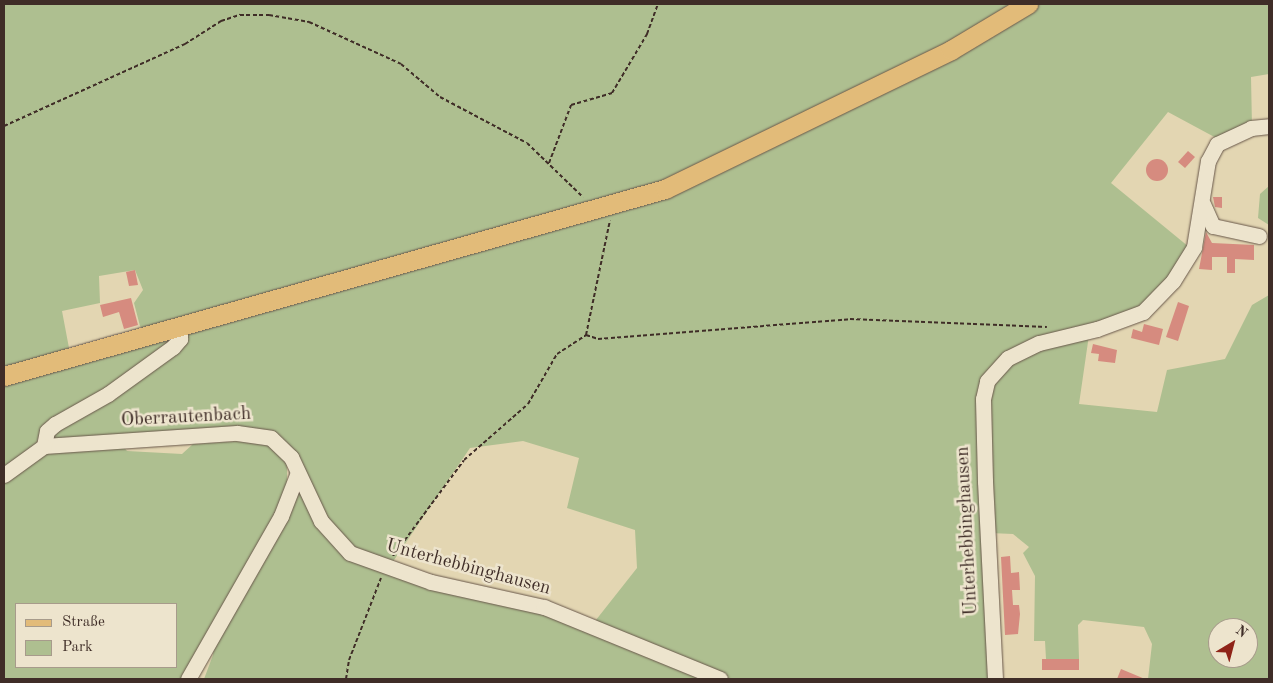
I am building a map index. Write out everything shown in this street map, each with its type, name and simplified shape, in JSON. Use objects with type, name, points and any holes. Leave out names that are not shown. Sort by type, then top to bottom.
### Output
[{"type":"main road","points":[[4,376],[611,206],[697,174],[951,50],[1028,4]]},
{"type":"street","points":[[1068,335],[1125,320],[1155,301],[1194,247],[1208,161],[1217,144],[1251,128],[1269,126]]},
{"type":"street","points":[[1201,202],[1213,226],[1259,236]]},
{"type":"street","name":"Oberrautenbach","points":[[180,327],[180,339],[173,347],[108,394],[55,424],[47,431],[44,446],[262,434],[287,451],[298,475]]},
{"type":"street","name":"Unterhebbinghausen","points":[[995,679],[984,472],[987,381],[1008,358],[1068,335]]},
{"type":"street","points":[[4,475],[44,446]]},
{"type":"street","points":[[188,679],[281,516],[298,475]]},
{"type":"street","name":"Unterhebbinghausen","points":[[298,475],[318,517],[339,543],[385,568],[544,607],[720,679]]},
{"type":"path","points":[[549,163],[571,105],[612,93],[647,34],[658,4]]},
{"type":"path","points":[[4,126],[185,44],[221,21],[240,15],[269,15],[309,22],[400,64],[440,97],[527,142],[579,194]]},
{"type":"path","points":[[346,679],[349,660],[385,568],[464,460],[528,404],[557,354],[586,335],[611,206]]},
{"type":"path","points":[[586,335],[598,339],[850,319],[1059,328],[1068,335]]},
{"type":"green space","points":[[4,4],[1269,4],[1269,74],[1251,77],[1252,126],[1220,140],[1168,112],[1111,183],[1189,247],[1152,299],[1123,317],[1049,334],[990,370],[990,679],[204,679],[213,655],[214,640],[297,487],[334,535],[277,437],[55,444],[49,437],[183,341],[145,332],[140,326],[134,303],[143,290],[135,270],[99,276],[100,303],[62,311],[69,348],[4,371]],"holes":[[[523,441],[579,458],[567,508],[635,530],[637,568],[592,625],[392,563],[470,448]]]},
{"type":"green space","points":[[1269,186],[1269,225],[1258,218],[1260,194]]},
{"type":"green space","points":[[1269,295],[1269,679],[1148,679],[1152,644],[1144,627],[1083,620],[1078,625],[1079,659],[1046,659],[1045,641],[1034,641],[1035,576],[1023,553],[1029,547],[1013,534],[990,533],[986,400],[995,374],[1026,351],[1089,335],[1079,404],[1157,412],[1167,370],[1225,359],[1252,305]]},
{"type":"green space","points":[[174,336],[165,349],[43,428],[35,446],[4,472],[4,380]]},
{"type":"green space","points":[[240,441],[268,444],[279,452],[287,465],[287,484],[277,511],[182,679],[4,679],[4,478],[44,452],[122,445],[127,451],[182,454],[193,444]]},
{"type":"building","points":[[1188,151],[1195,157],[1185,168],[1178,162]]},
{"type":"building","points":[[1157,159],[1165,162],[1168,170],[1165,178],[1157,181],[1149,178],[1146,170],[1149,162]]},
{"type":"building","points":[[1213,197],[1222,197],[1222,208],[1215,207]]},
{"type":"building","points":[[1206,232],[1212,243],[1254,245],[1254,260],[1235,259],[1235,273],[1227,273],[1227,257],[1212,257],[1212,270],[1199,269]]},
{"type":"building","points":[[135,270],[138,285],[129,286],[126,272]]},
{"type":"building","points":[[131,298],[138,325],[124,329],[119,312],[103,317],[100,305]]},
{"type":"building","points":[[1178,302],[1189,306],[1178,341],[1166,337]]},
{"type":"building","points":[[1144,324],[1163,329],[1159,345],[1131,338],[1133,329],[1142,332]]},
{"type":"building","points":[[1093,344],[1117,350],[1115,363],[1098,361],[1099,354],[1091,353]]},
{"type":"building","points":[[1010,556],[1011,573],[1019,572],[1020,590],[1012,590],[1013,605],[1019,605],[1020,614],[1018,634],[1005,635],[1001,557]]},
{"type":"building","points":[[1042,659],[1079,659],[1079,670],[1042,670]]},
{"type":"building","points":[[1121,669],[1145,679],[1117,679]]}]
